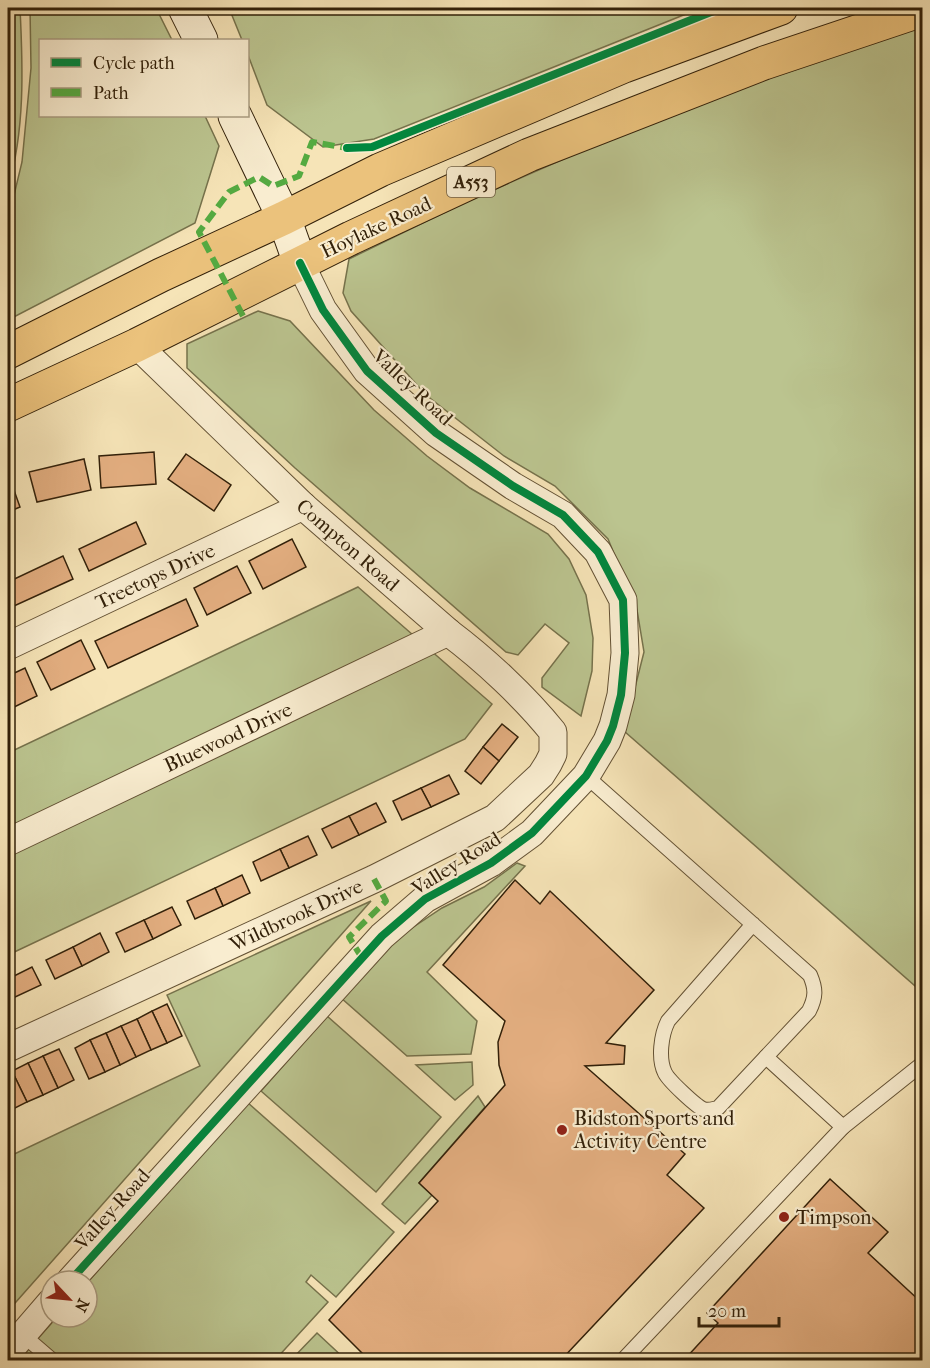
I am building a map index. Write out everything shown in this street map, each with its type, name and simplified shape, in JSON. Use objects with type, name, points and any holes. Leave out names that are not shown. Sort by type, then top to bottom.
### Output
[{"type":"main road","points":[[185,8],[200,39]]},
{"type":"main road","name":"A553","points":[[8,352],[161,275],[380,170],[592,80],[781,8]]},
{"type":"main road","name":"Hoylake Road","points":[[8,405],[529,155],[764,63],[922,10]]},
{"type":"main road","points":[[235,117],[284,218],[300,263]]},
{"type":"street","name":"Valley Road","points":[[81,1269],[382,936],[425,899],[491,863],[532,833],[586,776],[607,741],[621,694],[625,653],[623,600],[598,552],[562,515],[513,486],[436,433],[367,370],[323,310],[300,263]]},
{"type":"street","name":"Compton Road","points":[[137,345],[303,506],[448,632],[471,649],[543,719],[553,732],[554,745]]},
{"type":"street","name":"Treetops Drive","points":[[8,646],[303,506]]},
{"type":"street","name":"Bluewood Drive","points":[[8,842],[448,632]]},
{"type":"street","name":"Wildbrook Drive","points":[[8,1048],[374,879],[495,818],[542,775],[554,745]]},
{"type":"street","points":[[15,1343],[39,1316]]},
{"type":"lane","points":[[586,776],[753,924],[810,975],[815,987],[815,999],[809,1011],[718,1108],[710,1110],[702,1108],[664,1072],[663,1032],[668,1021],[753,924]]},
{"type":"lane","points":[[766,1057],[843,1127]]},
{"type":"lane","points":[[622,1360],[843,1127],[922,1064]]},
{"type":"lane","points":[[15,1343],[52,1360]]},
{"type":"green space","points":[[8,8],[20,8],[22,99],[14,166],[8,188]]},
{"type":"green space","points":[[30,8],[156,8],[172,39],[39,39],[39,117],[205,117],[219,146],[195,223],[8,320],[8,220],[22,162],[31,68]]},
{"type":"green space","points":[[229,8],[701,8],[374,139],[323,147],[267,105],[249,58],[249,39],[242,39]]},
{"type":"green space","points":[[922,25],[922,992],[624,731],[644,652],[637,610],[608,539],[555,486],[504,456],[426,395],[351,311],[343,293],[349,259],[468,201],[680,108]]},
{"type":"green space","points":[[258,311],[290,321],[374,410],[427,456],[470,488],[548,534],[569,559],[586,595],[593,638],[592,671],[581,716],[542,687],[542,678],[569,643],[545,624],[518,655],[506,652],[295,468],[187,368],[187,344]]},
{"type":"green space","points":[[358,587],[492,704],[465,739],[8,955],[8,753]]},
{"type":"green space","points":[[517,863],[525,866],[427,972],[477,1021],[471,1054],[407,1056],[340,997],[400,936],[442,908],[484,887]]},
{"type":"green space","points":[[371,901],[45,1269],[39,1269],[39,1276],[8,1311],[8,1157],[200,1066],[167,995]]},
{"type":"green space","points":[[327,1016],[441,1117],[376,1192],[261,1091]]},
{"type":"green space","points":[[472,1062],[473,1085],[455,1100],[416,1065]]},
{"type":"green space","points":[[478,1096],[485,1107],[419,1183],[432,1195],[405,1224],[382,1204]]},
{"type":"green space","points":[[247,1102],[394,1232],[336,1297],[311,1275],[306,1282],[328,1302],[275,1360],[19,1360],[46,1329],[99,1329],[99,1269]]},
{"type":"green space","points":[[317,1333],[346,1360],[291,1360]]},
{"type":"building","points":[[154,452],[156,484],[101,488],[99,456]]},
{"type":"building","points":[[186,454],[231,485],[214,511],[168,479]]},
{"type":"building","points":[[84,459],[91,490],[37,502],[29,472]]},
{"type":"building","points":[[10,479],[20,507],[8,512],[8,480]]},
{"type":"building","points":[[136,522],[146,544],[89,571],[79,549]]},
{"type":"building","points":[[292,539],[306,567],[263,589],[249,561]]},
{"type":"building","points":[[63,556],[73,579],[14,606],[8,591],[8,582]]},
{"type":"building","points":[[237,566],[251,593],[207,615],[194,588]]},
{"type":"building","points":[[186,599],[198,626],[108,668],[95,641]]},
{"type":"building","points":[[81,640],[95,669],[51,690],[37,662]]},
{"type":"building","points":[[25,668],[37,696],[8,710],[8,676]]},
{"type":"building","points":[[502,724],[518,737],[499,761],[483,747]]},
{"type":"building","points":[[483,747],[499,761],[481,784],[465,771]]},
{"type":"building","points":[[449,775],[459,794],[431,807],[421,788]]},
{"type":"building","points":[[421,788],[431,807],[402,820],[393,801]]},
{"type":"building","points":[[376,803],[386,822],[359,835],[349,816]]},
{"type":"building","points":[[349,816],[359,835],[332,848],[322,829]]},
{"type":"building","points":[[308,836],[317,855],[289,868],[280,849]]},
{"type":"building","points":[[280,849],[289,868],[261,881],[253,862]]},
{"type":"building","points":[[242,875],[250,893],[223,906],[215,888]]},
{"type":"building","name":"Bidston Sports and Activity Centre","points":[[515,880],[540,904],[550,891],[654,990],[606,1043],[625,1046],[624,1064],[585,1066],[685,1154],[667,1175],[704,1208],[561,1360],[369,1360],[329,1320],[438,1201],[419,1183],[505,1085],[499,1065],[498,1042],[505,1021],[443,965]]},
{"type":"building","points":[[215,888],[223,906],[195,919],[187,901]]},
{"type":"building","points":[[172,907],[181,925],[153,939],[144,920]]},
{"type":"building","points":[[144,920],[153,939],[125,952],[116,933]]},
{"type":"building","points":[[100,933],[109,952],[82,966],[73,947]]},
{"type":"building","points":[[73,947],[82,966],[55,979],[46,960]]},
{"type":"building","points":[[32,967],[41,985],[13,998],[8,979]]},
{"type":"building","points":[[8,986],[13,998],[8,1001]]},
{"type":"building","points":[[167,1004],[182,1036],[167,1043],[152,1011]]},
{"type":"building","points":[[152,1011],[167,1043],[151,1050],[137,1019]]},
{"type":"building","points":[[137,1019],[151,1050],[136,1057],[121,1026]]},
{"type":"building","points":[[121,1026],[136,1057],[120,1065],[106,1033]]},
{"type":"building","points":[[106,1033],[120,1065],[105,1072],[90,1040]]},
{"type":"building","points":[[90,1040],[105,1072],[89,1079],[75,1048]]},
{"type":"building","points":[[59,1049],[74,1080],[58,1088],[43,1056]]},
{"type":"building","points":[[43,1056],[58,1088],[43,1095],[28,1063]]},
{"type":"building","points":[[28,1063],[43,1095],[27,1102],[12,1071]]},
{"type":"building","points":[[12,1071],[27,1102],[11,1110],[8,1102],[8,1073]]},
{"type":"building","points":[[830,1179],[888,1232],[868,1253],[922,1303],[922,1360],[684,1360],[718,1323],[707,1313]]},
{"type":"marked path","points":[[243,316],[199,232],[229,192],[259,177],[273,186],[299,176],[312,142],[347,148]]},
{"type":"marked path","points":[[362,958],[349,937],[386,901],[374,879]]},
{"type":"cycle path","points":[[347,148],[372,147],[721,8]]},
{"type":"cycle path","points":[[81,1269],[382,936],[425,899],[491,863],[532,833],[586,776],[607,741],[621,695],[625,653],[623,600],[598,552],[563,515],[513,486],[436,433],[367,371],[323,310],[300,263]]},
{"type":"place","name":"Bidston Sports and Activity Centre","points":[[562,1130]]},
{"type":"place","name":"Timpson","points":[[784,1217]]}]
